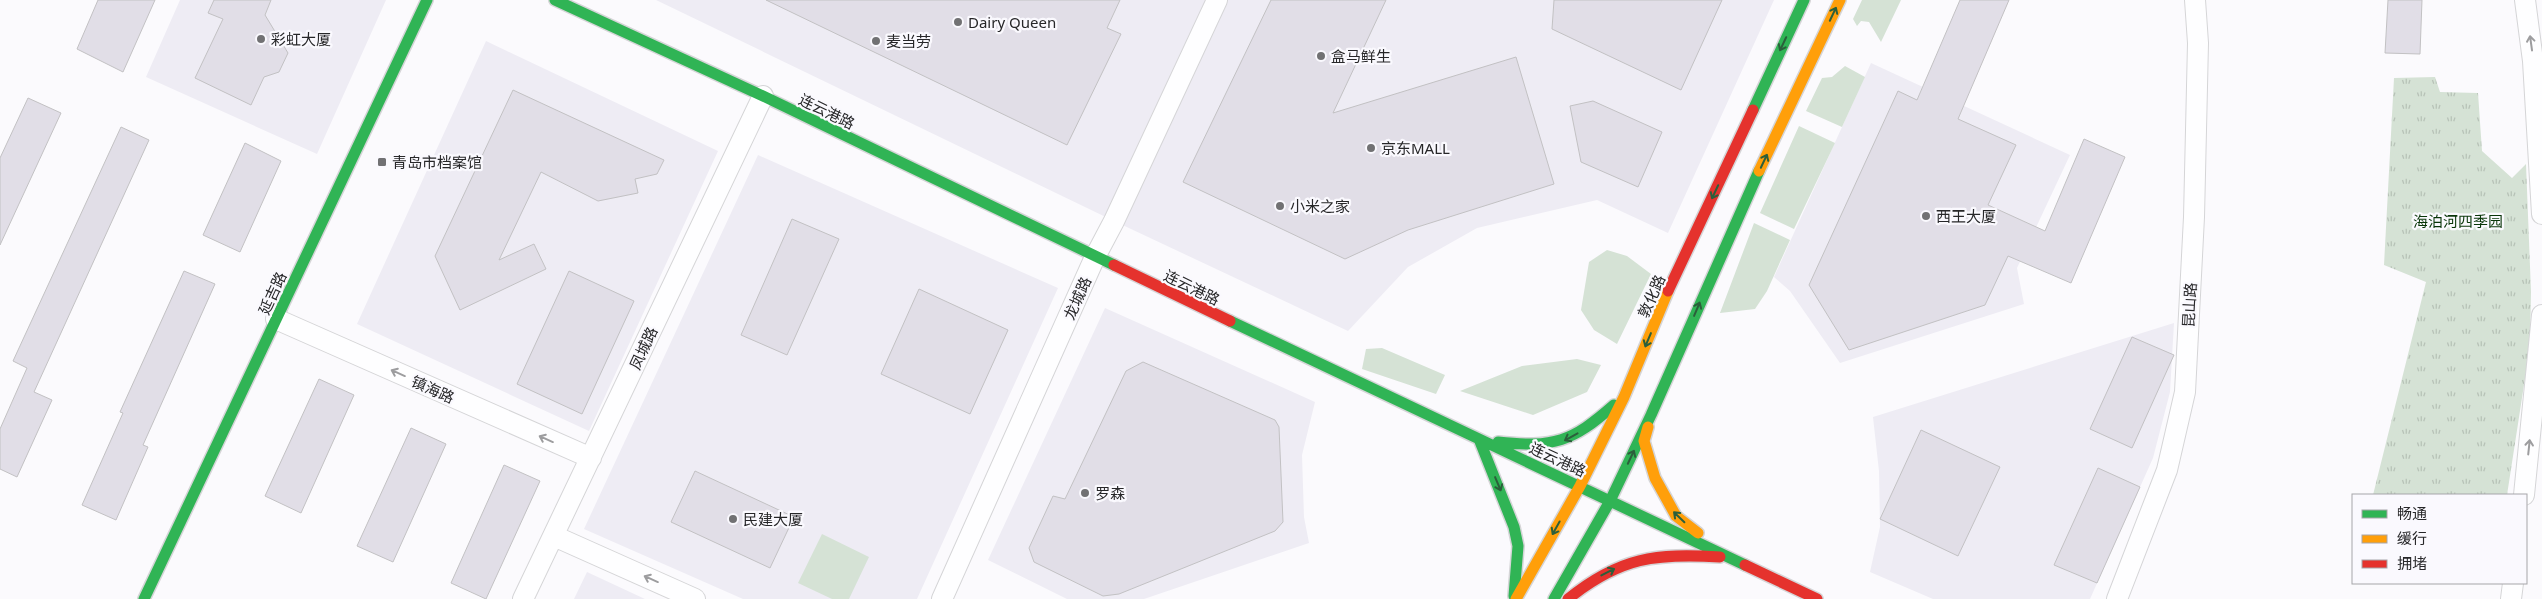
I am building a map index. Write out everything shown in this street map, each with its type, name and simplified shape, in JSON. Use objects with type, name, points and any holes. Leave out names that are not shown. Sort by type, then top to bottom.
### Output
[{"type":"main road","name":"延吉路","points":[[144,599],[426,0]]},
{"type":"main road","name":"连云港路","points":[[555,0],[763,96],[1479,440],[1732,557],[1817,599]]},
{"type":"main road","name":"敦化路","points":[[1515,599],[1580,486],[1624,397],[1670,287],[1804,0]]},
{"type":"main road","points":[[1554,599],[1610,501],[1651,416],[1730,234],[1840,0]]},
{"type":"main road","points":[[1515,599],[1518,546],[1514,527],[1479,440],[1521,445],[1562,442],[1588,428],[1624,397]]},
{"type":"main road","points":[[1651,416],[1644,442],[1656,478],[1676,516],[1732,557]]},
{"type":"main road","points":[[1568,599],[1612,570],[1658,556],[1732,557]]},
{"type":"street","name":"龙城路","points":[[942,599],[1096,256],[1217,0]]},
{"type":"street","name":"昆山路","points":[[2117,599],[2167,470],[2185,392],[2194,198],[2198,42],[2195,0]]},
{"type":"street","points":[[2525,0],[2533,60],[2542,214]]},
{"type":"street","name":"凤城路","points":[[523,599],[763,96]]},
{"type":"street","points":[[2524,494],[2542,315]]},
{"type":"street","name":"镇海路","points":[[276,319],[591,458]]},
{"type":"street","points":[[554,536],[695,599]]},
{"type":"street","points":[[2511,599],[2513,584]]},
{"type":"shaded area","points":[[180,0],[386,0],[317,154],[146,77]]},
{"type":"shaded area","points":[[656,0],[1774,0],[1668,233],[1597,200],[1477,228],[1408,267],[1348,331],[1114,221]]},
{"type":"shaded area","points":[[486,41],[718,151],[589,431],[357,324]]},
{"type":"shaded area","name":"西王大厦","points":[[1871,63],[2070,155],[2017,268],[2024,304],[1840,363],[1790,291],[1774,277]]},
{"type":"shaded area","points":[[758,155],[1058,288],[917,599],[743,599],[584,529]]},
{"type":"shaded area","points":[[1105,308],[1315,402],[1302,455],[1304,517],[1309,543],[1144,599],[1067,599],[988,560]]},
{"type":"shaded area","points":[[2174,323],[2170,392],[2153,458],[2090,599],[1933,599],[1870,572],[1880,527],[1879,471],[1873,417]]},
{"type":"shaded area","points":[[587,572],[645,599],[574,599]]},
{"type":"green space","points":[[1862,0],[1901,0],[1881,42],[1869,22],[1861,21],[1857,26],[1853,19]]},
{"type":"green space","points":[[1845,66],[1865,77],[1842,127],[1806,111],[1822,78],[1832,77]]},
{"type":"green space","name":"海泊河四季园","points":[[2435,77],[2440,92],[2478,93],[2482,151],[2512,178],[2526,164],[2531,292],[2530,346],[2507,494],[2373,494],[2426,282],[2384,265],[2394,78]]},
{"type":"green space","points":[[1799,126],[1835,143],[1794,229],[1760,213]]},
{"type":"green space","points":[[1754,223],[1790,240],[1767,291],[1755,309],[1720,313]]},
{"type":"green space","points":[[1607,250],[1627,256],[1651,274],[1617,344],[1594,330],[1581,310],[1589,262]]},
{"type":"green space","points":[[1382,348],[1445,375],[1436,394],[1362,369],[1366,349]]},
{"type":"green space","points":[[1577,359],[1601,365],[1587,392],[1533,415],[1460,391],[1522,366]]},
{"type":"green space","points":[[822,534],[869,557],[849,599],[832,599],[798,583]]},
{"type":"building","points":[[98,0],[155,0],[123,72],[77,49]]},
{"type":"building","points":[[214,0],[271,0],[265,15],[288,53],[279,72],[264,77],[251,105],[195,78],[223,19],[208,13]]},
{"type":"building","points":[[766,0],[1120,0],[1107,28],[1121,34],[1067,145]]},
{"type":"building","name":"京东MALL","points":[[1271,0],[1386,0],[1333,113],[1516,57],[1554,184],[1408,230],[1345,259],[1183,182]]},
{"type":"building","points":[[1554,0],[1722,0],[1681,90],[1552,29]]},
{"type":"building","name":"西王大厦","points":[[1960,0],[2009,0],[1958,119],[2016,145],[1988,205],[2045,231],[2084,139],[2125,157],[2071,283],[2008,256],[1985,305],[1849,350],[1809,285],[1898,91],[1917,100]]},
{"type":"building","points":[[2388,0],[2422,0],[2420,54],[2385,53]]},
{"type":"building","points":[[513,90],[664,160],[657,174],[635,179],[638,193],[598,201],[541,172],[499,260],[534,244],[546,269],[460,310],[435,256]]},
{"type":"building","points":[[28,98],[61,113],[0,245],[0,158]]},
{"type":"building","points":[[1593,101],[1662,132],[1638,187],[1581,162],[1570,106]]},
{"type":"building","points":[[121,127],[149,140],[34,392],[52,400],[17,477],[0,469],[0,429],[27,368],[13,361]]},
{"type":"building","points":[[245,143],[281,161],[240,252],[203,235]]},
{"type":"building","points":[[792,219],[839,239],[787,355],[741,335]]},
{"type":"building","points":[[184,271],[215,284],[143,445],[148,447],[116,520],[82,505],[123,413],[120,412]]},
{"type":"building","points":[[569,271],[634,301],[582,414],[517,384]]},
{"type":"building","points":[[919,289],[1008,330],[970,414],[881,374]]},
{"type":"building","points":[[2132,337],[2174,355],[2132,448],[2090,429]]},
{"type":"building","points":[[1143,362],[1275,420],[1279,427],[1283,522],[1275,531],[1119,594],[1103,596],[1034,562],[1029,548],[1053,496],[1065,499],[1126,371]]},
{"type":"building","points":[[319,379],[354,395],[301,513],[265,496]]},
{"type":"building","points":[[411,428],[446,444],[393,562],[357,546]]},
{"type":"building","points":[[1921,430],[2000,467],[1958,556],[1880,519]]},
{"type":"building","points":[[504,465],[540,481],[486,599],[451,583]]},
{"type":"building","points":[[2098,468],[2140,487],[2097,583],[2054,565]]},
{"type":"building","name":"民建大厦","points":[[695,471],[794,517],[770,568],[671,522]]},
{"type":"traffic: fast","points":[[144,599],[427,0]]},
{"type":"traffic: fast","points":[[555,0],[763,96],[1114,265]]},
{"type":"traffic: fast","points":[[1753,110],[1804,0]]},
{"type":"traffic: fast","points":[[1554,599],[1610,501],[1651,415],[1759,171]]},
{"type":"traffic: fast","points":[[1230,321],[1745,565]]},
{"type":"traffic: fast","points":[[1498,442],[1534,444],[1561,440],[1574,435],[1614,405]]},
{"type":"traffic: fast","points":[[1479,439],[1514,527],[1518,546],[1514,596]]},
{"type":"traffic: slow","points":[[1759,171],[1840,0]]},
{"type":"traffic: slow","points":[[1516,599],[1580,486],[1624,397],[1668,291]]},
{"type":"traffic: slow","points":[[1648,427],[1644,441],[1655,478],[1676,516],[1698,533]]},
{"type":"traffic: jam","points":[[1668,291],[1753,110]]},
{"type":"traffic: jam","points":[[1114,265],[1230,321]]},
{"type":"traffic: jam","points":[[1568,599],[1605,574],[1622,566],[1640,561],[1657,557],[1720,557]]},
{"type":"traffic: jam","points":[[1745,565],[1817,599]]},
{"type":"place","name":"Dairy Queen","points":[[958,22]]},
{"type":"place","name":"彩虹大厦","points":[[261,39]]},
{"type":"place","name":"麦当劳","points":[[876,41]]},
{"type":"place","name":"盒马鲜生","points":[[1321,56]]},
{"type":"place","name":"京东MALL","points":[[1371,148]]},
{"type":"place","name":"青岛市档案馆","points":[[382,162]]},
{"type":"place","name":"小米之家","points":[[1280,206]]},
{"type":"place","name":"西王大厦","points":[[1926,216]]},
{"type":"place","name":"罗森","points":[[1085,493]]},
{"type":"place","name":"民建大厦","points":[[733,519]]}]
